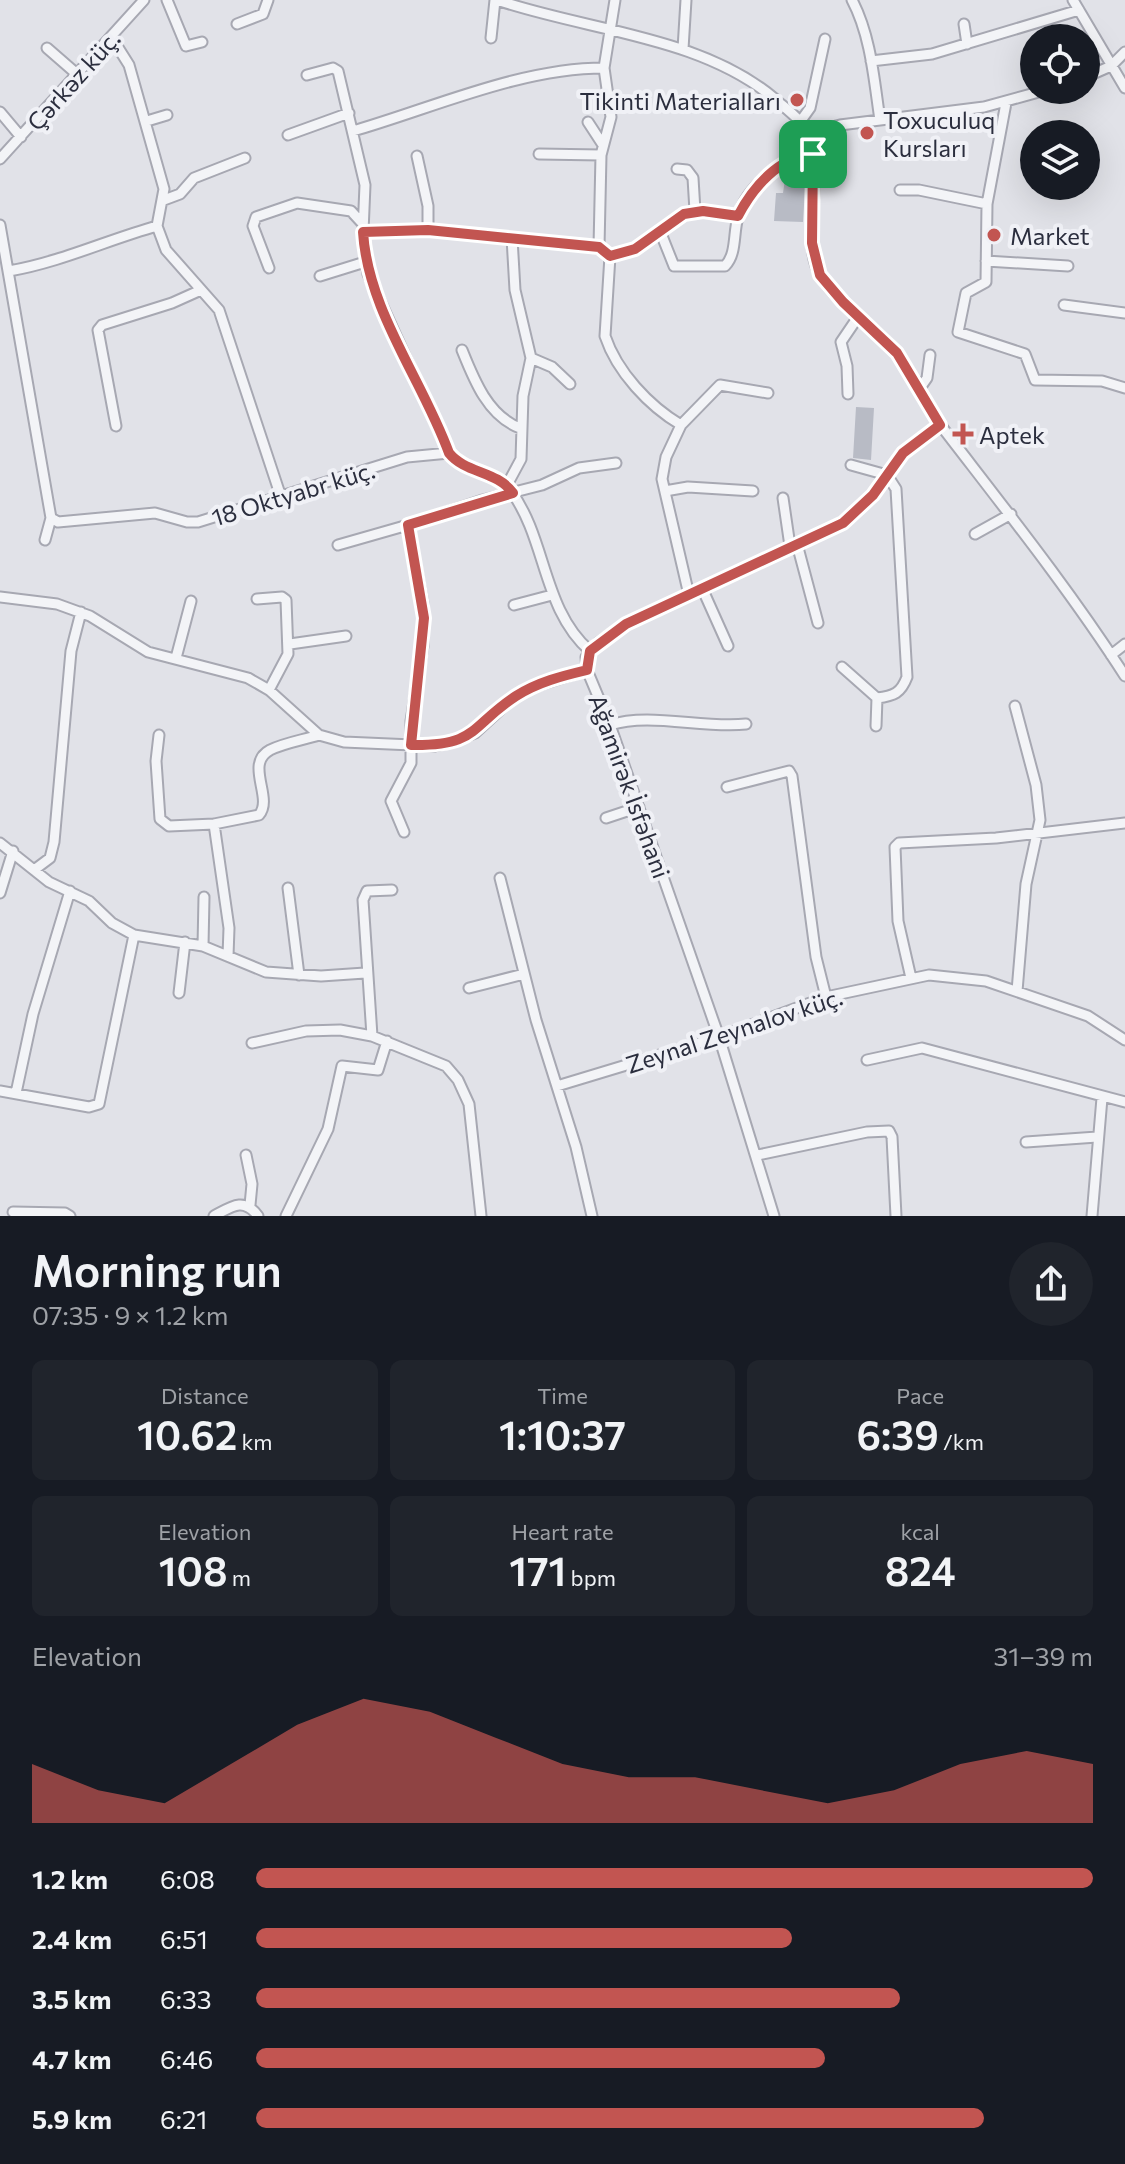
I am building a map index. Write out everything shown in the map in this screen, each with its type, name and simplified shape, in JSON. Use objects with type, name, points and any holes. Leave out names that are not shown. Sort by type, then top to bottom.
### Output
[{"type":"street","name":"Çərkəz küç.","points":[[0,159],[144,0]]},
{"type":"street","points":[[167,0],[186,46],[202,42]]},
{"type":"street","points":[[237,24],[263,14],[268,0]]},
{"type":"street","points":[[491,38],[496,0],[608,32],[683,49],[735,71],[800,122],[809,133],[813,154],[812,243],[816,266],[827,284],[897,353],[940,425],[1011,514],[1125,676]]},
{"type":"street","points":[[599,247],[602,150],[611,117],[604,68],[615,0]]},
{"type":"street","points":[[683,49],[686,0]]},
{"type":"street","points":[[852,0],[859,14],[871,61],[880,120]]},
{"type":"street","points":[[1073,0],[1125,88]]},
{"type":"street","points":[[871,61],[911,58],[1079,10]]},
{"type":"street","points":[[964,24],[967,44]]},
{"type":"street","points":[[112,38],[129,65],[147,121],[164,200],[157,226],[166,250],[219,310],[281,497]]},
{"type":"street","points":[[800,122],[810,108],[825,39]]},
{"type":"street","points":[[47,48],[78,75]]},
{"type":"street","points":[[1100,71],[1111,66],[1125,52]]},
{"type":"street","points":[[307,75],[333,68],[338,71],[365,185],[365,262],[376,296],[449,453],[465,468],[510,489],[526,517],[552,595],[569,630],[590,651],[626,624],[843,523],[866,503],[903,453],[940,425]]},
{"type":"street","points":[[353,131],[507,84],[577,69],[604,68]]},
{"type":"street","points":[[809,133],[1020,98]]},
{"type":"street","points":[[1006,103],[987,204],[986,282],[964,298],[956,326],[960,335],[1015,348],[1025,354],[1035,380],[1102,381],[1124,385]]},
{"type":"street","points":[[0,112],[21,137]]},
{"type":"street","points":[[288,135],[349,113]]},
{"type":"street","points":[[147,121],[167,115]]},
{"type":"street","points":[[588,122],[602,150]]},
{"type":"street","points":[[539,154],[602,150]]},
{"type":"street","points":[[660,231],[674,266],[725,266],[731,258],[738,216],[751,193],[767,177],[796,157],[813,154]]},
{"type":"street","points":[[417,156],[428,206],[428,230]]},
{"type":"street","points":[[164,200],[180,194],[194,178],[245,158]]},
{"type":"street","points":[[677,169],[687,170],[693,178],[695,211]]},
{"type":"street","points":[[900,190],[919,190],[987,204]]},
{"type":"street","points":[[269,268],[253,226],[256,217],[264,212],[305,203],[317,209],[351,211],[363,228]]},
{"type":"street","points":[[610,256],[635,249],[695,211],[738,216]]},
{"type":"street","points":[[0,225],[51,518],[45,540]]},
{"type":"street","points":[[9,271],[56,261],[110,239],[157,226]]},
{"type":"street","points":[[363,228],[428,230],[599,247],[610,256]]},
{"type":"street","points":[[510,489],[519,467],[520,428],[531,358],[515,290],[512,238]]},
{"type":"street","points":[[610,256],[604,322],[609,349],[650,403],[681,425]]},
{"type":"street","points":[[986,261],[1068,266]]},
{"type":"street","points":[[320,276],[365,262]]},
{"type":"street","points":[[116,426],[98,330],[102,325],[172,303],[201,290]]},
{"type":"street","points":[[1064,305],[1125,313]]},
{"type":"street","points":[[848,394],[847,366],[841,342],[858,317]]},
{"type":"street","points":[[462,350],[482,395],[503,419],[520,428]]},
{"type":"street","points":[[920,388],[927,378],[930,355]]},
{"type":"street","points":[[531,358],[552,367],[570,384]]},
{"type":"street","points":[[689,595],[662,469],[681,425],[720,385],[768,393]]},
{"type":"street","name":"18 Oktyabr küç.","points":[[51,518],[68,523],[155,513],[198,522],[407,457],[449,453]]},
{"type":"street","points":[[338,545],[408,525],[510,489],[554,481],[579,468],[616,463]]},
{"type":"street","points":[[842,667],[877,698],[893,696],[903,689],[907,677],[896,489],[887,475],[851,465]]},
{"type":"street","points":[[665,491],[688,487],[753,491]]},
{"type":"street","points":[[783,498],[818,623]]},
{"type":"street","points":[[975,534],[1011,514]]},
{"type":"street","points":[[404,832],[391,801],[411,763],[424,618],[408,525]]},
{"type":"street","points":[[702,588],[728,646]]},
{"type":"street","points":[[514,605],[552,595]]},
{"type":"street","points":[[0,597],[57,604],[81,612],[148,652],[229,671],[269,690],[319,735],[344,742],[435,746],[462,739],[475,733],[513,698],[530,688],[587,670]]},
{"type":"street","points":[[257,599],[286,600],[290,644],[285,664],[269,690]]},
{"type":"street","points":[[176,658],[191,601]]},
{"type":"street","points":[[34,870],[50,858],[54,842],[71,651],[81,612]]},
{"type":"street","points":[[290,644],[346,636]]},
{"type":"street","points":[[1111,655],[1125,644]]},
{"type":"street","name":"Ağamirək İsfəhani","points":[[590,651],[587,670],[610,725],[719,1037],[758,1155],[774,1216]]},
{"type":"street","points":[[876,726],[877,698]]},
{"type":"street","points":[[1015,706],[1036,785],[1038,833],[1026,884],[1017,991]]},
{"type":"street","points":[[610,725],[629,721],[725,727],[746,724]]},
{"type":"street","points":[[159,735],[157,788],[163,824],[214,824],[259,815],[263,806],[258,765],[261,757],[269,750],[319,735]]},
{"type":"street","points":[[727,787],[779,772],[789,771],[792,776],[816,957],[826,997]]},
{"type":"street","points":[[606,818],[639,807]]},
{"type":"street","points":[[911,978],[898,921],[895,847],[904,842],[1038,833],[1125,823]]},
{"type":"street","points":[[214,824],[229,928],[228,956]]},
{"type":"street","points":[[0,843],[34,870],[134,935],[203,946],[250,968],[299,975],[365,973]]},
{"type":"street","points":[[0,893],[13,851]]},
{"type":"street","points":[[500,878],[592,1216]]},
{"type":"street","points":[[288,888],[299,975]]},
{"type":"street","points":[[372,1036],[365,973],[363,893],[392,890]]},
{"type":"street","points":[[16,1093],[33,1014],[70,891]]},
{"type":"street","points":[[203,946],[204,897]]},
{"type":"street","points":[[0,1091],[89,1107],[99,1104],[134,935]]},
{"type":"street","points":[[179,993],[185,942]]},
{"type":"street","points":[[469,988],[524,974]]},
{"type":"street","name":"Zeynal Zeynalov küç.","points":[[557,1086],[719,1037],[826,997],[911,978],[955,976],[1017,991],[1088,1016],[1125,1040]]},
{"type":"street","points":[[252,1043],[306,1031],[340,1030],[387,1041],[446,1066],[458,1080],[469,1104],[481,1216]]},
{"type":"street","points":[[286,1216],[328,1129],[342,1066],[378,1070],[387,1041]]},
{"type":"street","points":[[867,1060],[922,1048],[1002,1071],[1081,1087],[1102,1098],[1125,1102]]},
{"type":"street","points":[[1092,1216],[1102,1098]]},
{"type":"street","points":[[758,1155],[867,1132],[889,1131],[892,1137],[896,1216]]},
{"type":"street","points":[[1026,1142],[1097,1137]]},
{"type":"street","points":[[246,1155],[252,1184],[250,1205]]},
{"type":"street","points":[[214,1216],[243,1203],[250,1205],[258,1216]]},
{"type":"street","points":[[13,1212],[65,1213],[70,1216]]},
{"type":"building","points":[[786,172],[806,173],[803,222],[774,221],[776,193],[783,193]]},
{"type":"building","points":[[856,407],[874,408],[871,460],[853,458]]},
{"type":"place","name":"Tikinti Materialları","points":[[797,100]]},
{"type":"place","name":"Toxuculuq Kursları","points":[[867,133]]},
{"type":"place","name":"Market","points":[[994,235]]},
{"type":"place","name":"Aptek","points":[[963,434]]},
{"type":"route","points":[[813,154],[812,243],[820,275],[843,302],[897,353],[940,425],[903,453],[873,495],[843,523],[764,557],[626,624],[590,651],[586,657],[587,670],[556,677],[530,688],[513,698],[475,733],[435,746],[411,745],[411,721],[423,646],[424,618],[420,578],[408,525],[513,493],[495,478],[465,468],[449,453],[376,296],[365,262],[363,232],[428,230],[483,234],[599,247],[610,256],[646,243],[684,214],[703,211],[738,216],[751,193],[767,177],[796,157],[813,154]]}]
